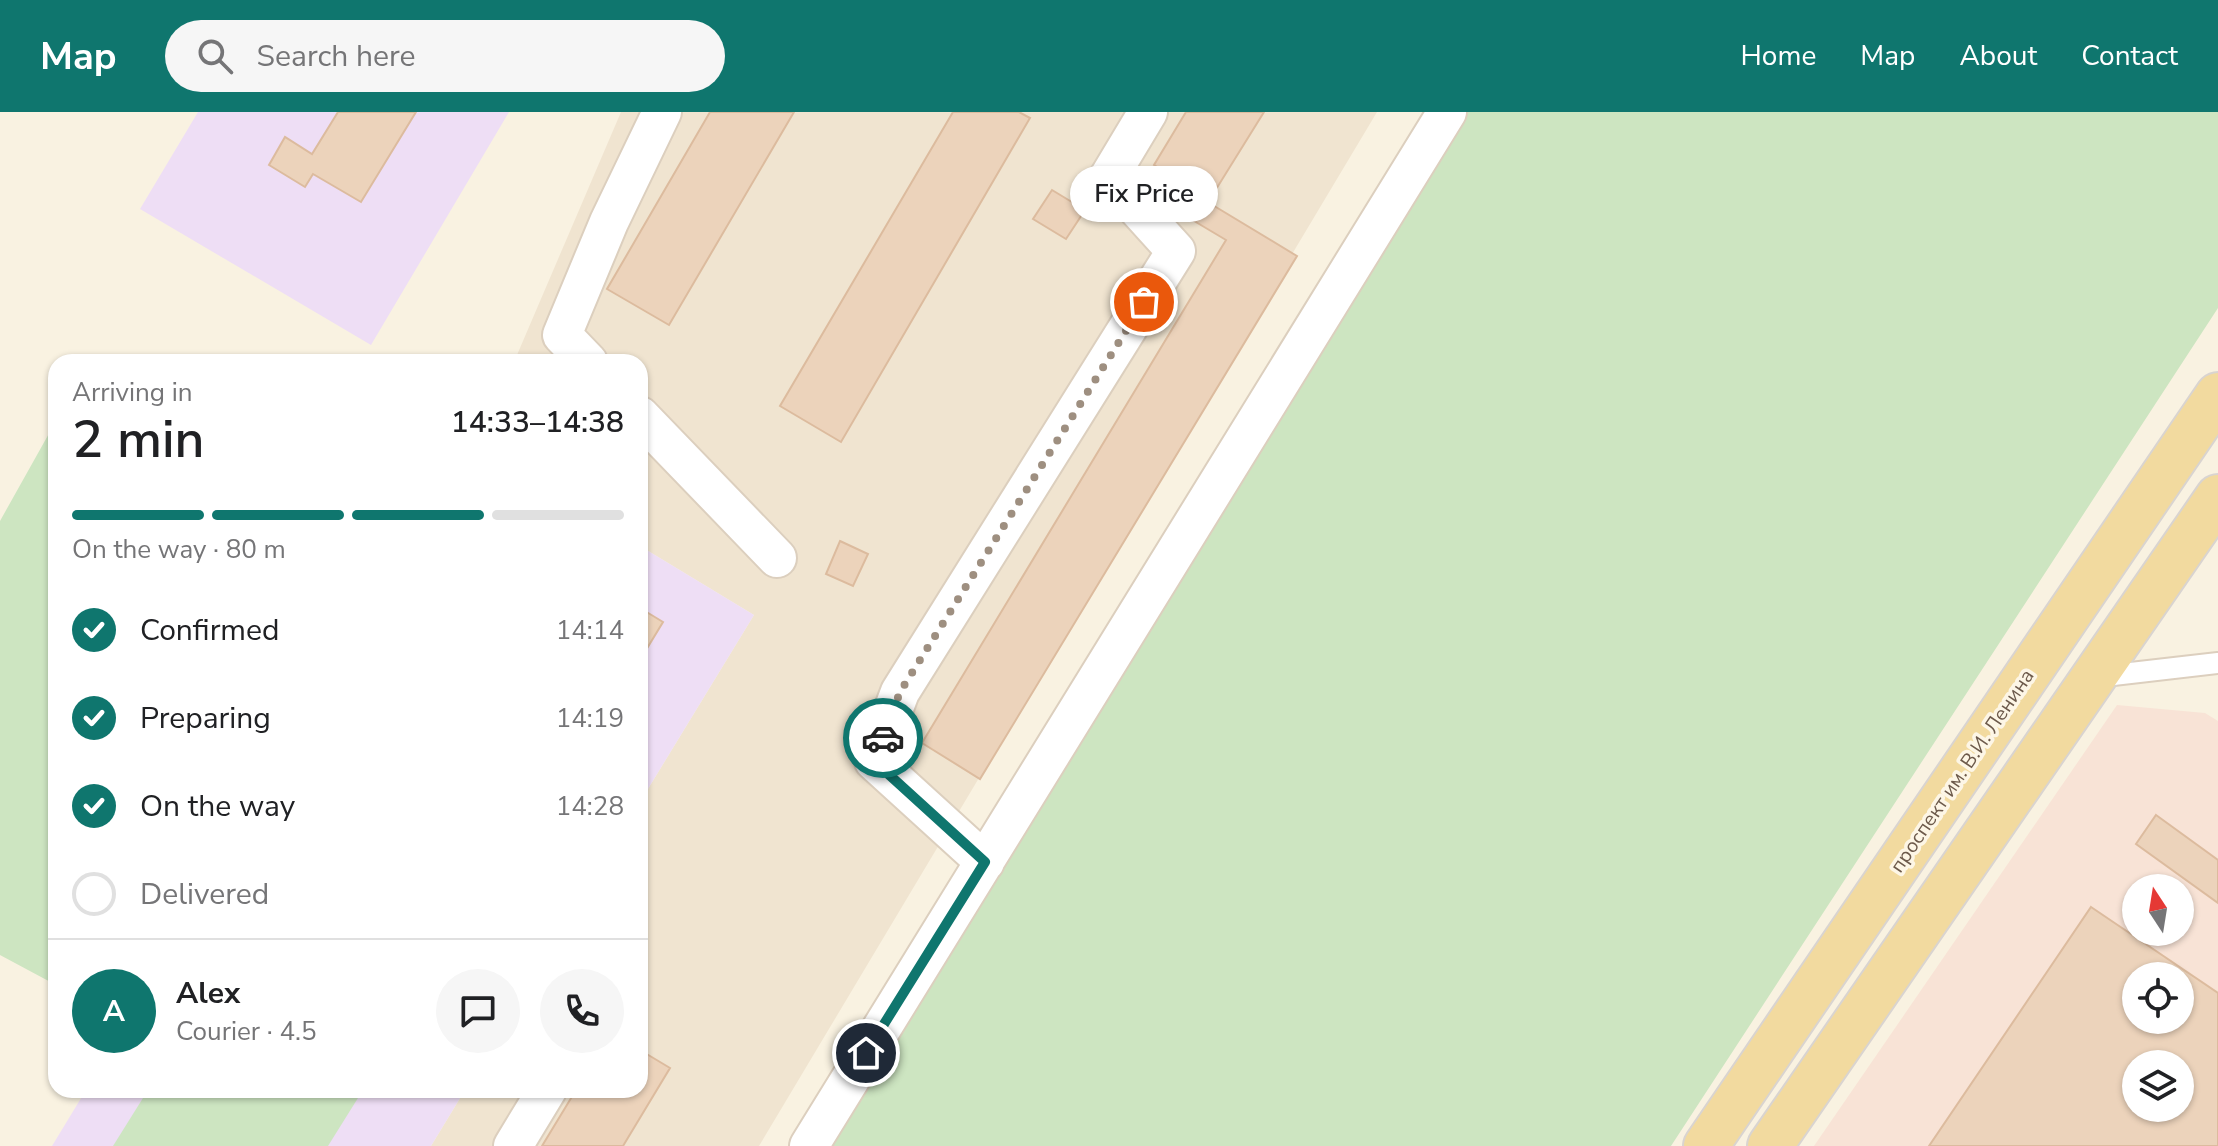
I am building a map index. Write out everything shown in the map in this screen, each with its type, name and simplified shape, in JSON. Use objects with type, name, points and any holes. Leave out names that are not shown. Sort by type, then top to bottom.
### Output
[{"type":"main road","name":"проспект им. В.И. Ленина","points":[[1706,1146],[2218,395]]},
{"type":"main road","points":[[1770,1146],[2218,497]]},
{"type":"street","points":[[580,354],[562,335],[609,222],[662,112]]},
{"type":"street","points":[[985,862],[874,761],[900,692],[1176,251],[1109,177],[1148,112]]},
{"type":"street","points":[[809,1146],[1447,112]]},
{"type":"street","points":[[648,424],[777,558]]},
{"type":"street","points":[[513,1146],[542,1098]]},
{"type":"lane","points":[[2092,677],[2218,663]]},
{"type":"shaded area","points":[[198,112],[509,112],[371,345],[140,209]]},
{"type":"shaded area","points":[[621,112],[1377,112],[759,1146],[431,1146],[460,1098],[648,1098],[648,789],[754,615],[648,551],[648,354],[517,354]]},
{"type":"shaded area","points":[[648,551],[754,615],[648,789]]},
{"type":"shaded area","points":[[2117,705],[2205,713],[2218,721],[2218,1146],[1814,1146]]},
{"type":"shaded area","points":[[81,1098],[460,1098],[431,1146],[52,1146]]},
{"type":"green space","points":[[1464,112],[2218,112],[2218,308],[1671,1146],[826,1146]]},
{"type":"green space","points":[[48,435],[48,981],[0,955],[0,521]]},
{"type":"green space","points":[[143,1098],[358,1098],[328,1146],[113,1146]]},
{"type":"building","points":[[338,112],[416,112],[361,202],[313,174],[305,187],[269,165],[285,137],[312,154]]},
{"type":"building","points":[[710,112],[794,112],[669,325],[607,289]]},
{"type":"building","points":[[953,112],[1019,112],[1030,118],[841,442],[780,406]]},
{"type":"building","points":[[1186,112],[1264,112],[1210,199],[1154,165]]},
{"type":"building","points":[[1052,190],[1085,210],[1066,239],[1033,219]]},
{"type":"building","points":[[1191,192],[1297,256],[980,779],[922,743],[1226,240],[1179,212]]},
{"type":"building","points":[[840,541],[868,554],[853,586],[826,574]]},
{"type":"building","points":[[648,613],[663,622],[648,647]]},
{"type":"building","points":[[2156,815],[2218,860],[2218,903],[2194,886],[2194,874],[2178,874],[2136,844]]},
{"type":"building","points":[[2091,907],[2122,928],[2122,946],[2149,946],[2172,962],[2122,962],[2122,1034],[2194,1034],[2194,977],[2218,993],[2218,1146],[1929,1146]]},
{"type":"building","points":[[648,1055],[670,1068],[623,1146],[542,1146],[571,1098],[648,1098]]},
{"type":"way so far","points":[[883,738],[900,692],[1144,302]]},
{"type":"place","name":"Fix Price","points":[[1144,302]]},
{"type":"route","points":[[866,1053],[985,862],[874,761],[883,738]]}]
